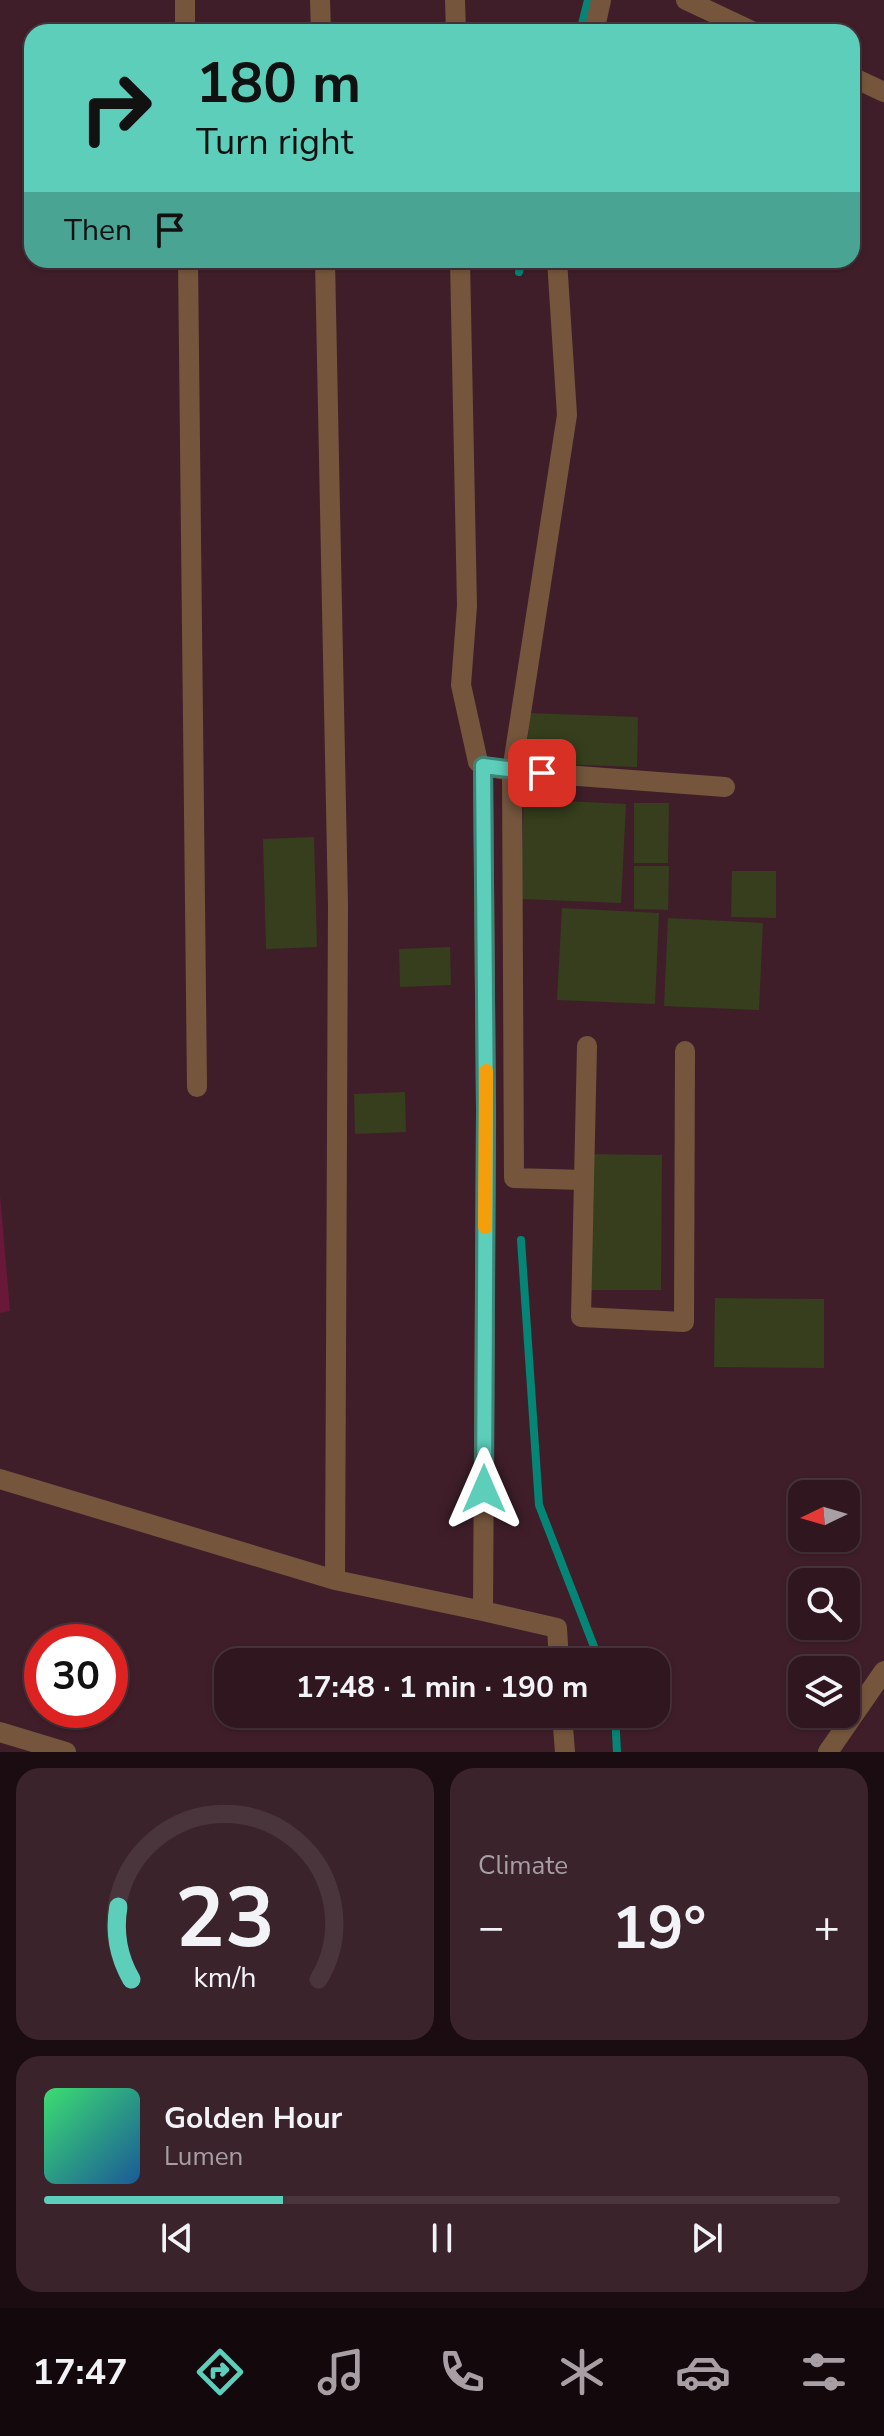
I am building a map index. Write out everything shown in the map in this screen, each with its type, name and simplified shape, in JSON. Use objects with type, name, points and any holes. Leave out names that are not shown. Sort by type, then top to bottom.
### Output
[{"type":"street","points":[[185,0],[185,24]]},
{"type":"street","points":[[320,0],[321,24]]},
{"type":"street","points":[[455,0],[456,24]]},
{"type":"street","points":[[596,24],[601,0]]},
{"type":"street","points":[[686,0],[737,24]]},
{"type":"street","points":[[860,81],[884,92]]},
{"type":"street","points":[[188,268],[197,1087]]},
{"type":"street","points":[[325,268],[338,905],[335,1580]]},
{"type":"street","points":[[460,268],[467,606],[461,685],[478,762],[483,766],[512,771],[725,787]]},
{"type":"street","points":[[558,268],[567,415],[512,771],[514,1178],[584,1180]]},
{"type":"street","points":[[483,766],[486,1095],[483,1611]]},
{"type":"street","points":[[587,1046],[581,1317],[684,1322],[685,1051]]},
{"type":"street","points":[[0,1479],[335,1580],[557,1628],[558,1648]]},
{"type":"street","points":[[828,1752],[884,1671]]},
{"type":"street","points":[[563,1728],[565,1752]]},
{"type":"street","points":[[0,1732],[66,1752]]},
{"type":"shaded area","points":[[0,1195],[10,1311],[0,1313]]},
{"type":"building","points":[[529,713],[638,717],[637,767],[527,763]]},
{"type":"building","points":[[524,799],[626,804],[621,903],[520,899]]},
{"type":"building","points":[[634,803],[669,803],[668,863],[634,863]]},
{"type":"building","points":[[314,837],[317,947],[266,949],[263,839]]},
{"type":"building","points":[[634,866],[669,866],[668,910],[634,909]]},
{"type":"building","points":[[732,871],[776,871],[776,918],[731,917]]},
{"type":"building","points":[[562,908],[659,913],[655,1004],[557,1000]]},
{"type":"building","points":[[668,918],[763,923],[759,1010],[664,1006]]},
{"type":"building","points":[[450,947],[451,985],[400,987],[399,949]]},
{"type":"building","points":[[405,1092],[406,1132],[355,1134],[354,1094]]},
{"type":"building","points":[[590,1154],[662,1155],[661,1290],[589,1290]]},
{"type":"building","points":[[715,1298],[824,1299],[824,1368],[714,1367]]},
{"type":"waterway","points":[[582,24],[588,0]]},
{"type":"waterway","points":[[519,272],[520,268]]},
{"type":"waterway","points":[[521,1240],[539,1505],[595,1648]]},
{"type":"waterway","points":[[616,1728],[617,1752]]},
{"type":"slow traffic","points":[[485,1227],[486,1071]]},
{"type":"route","points":[[484,1489],[486,1111],[483,766],[542,773]]}]
